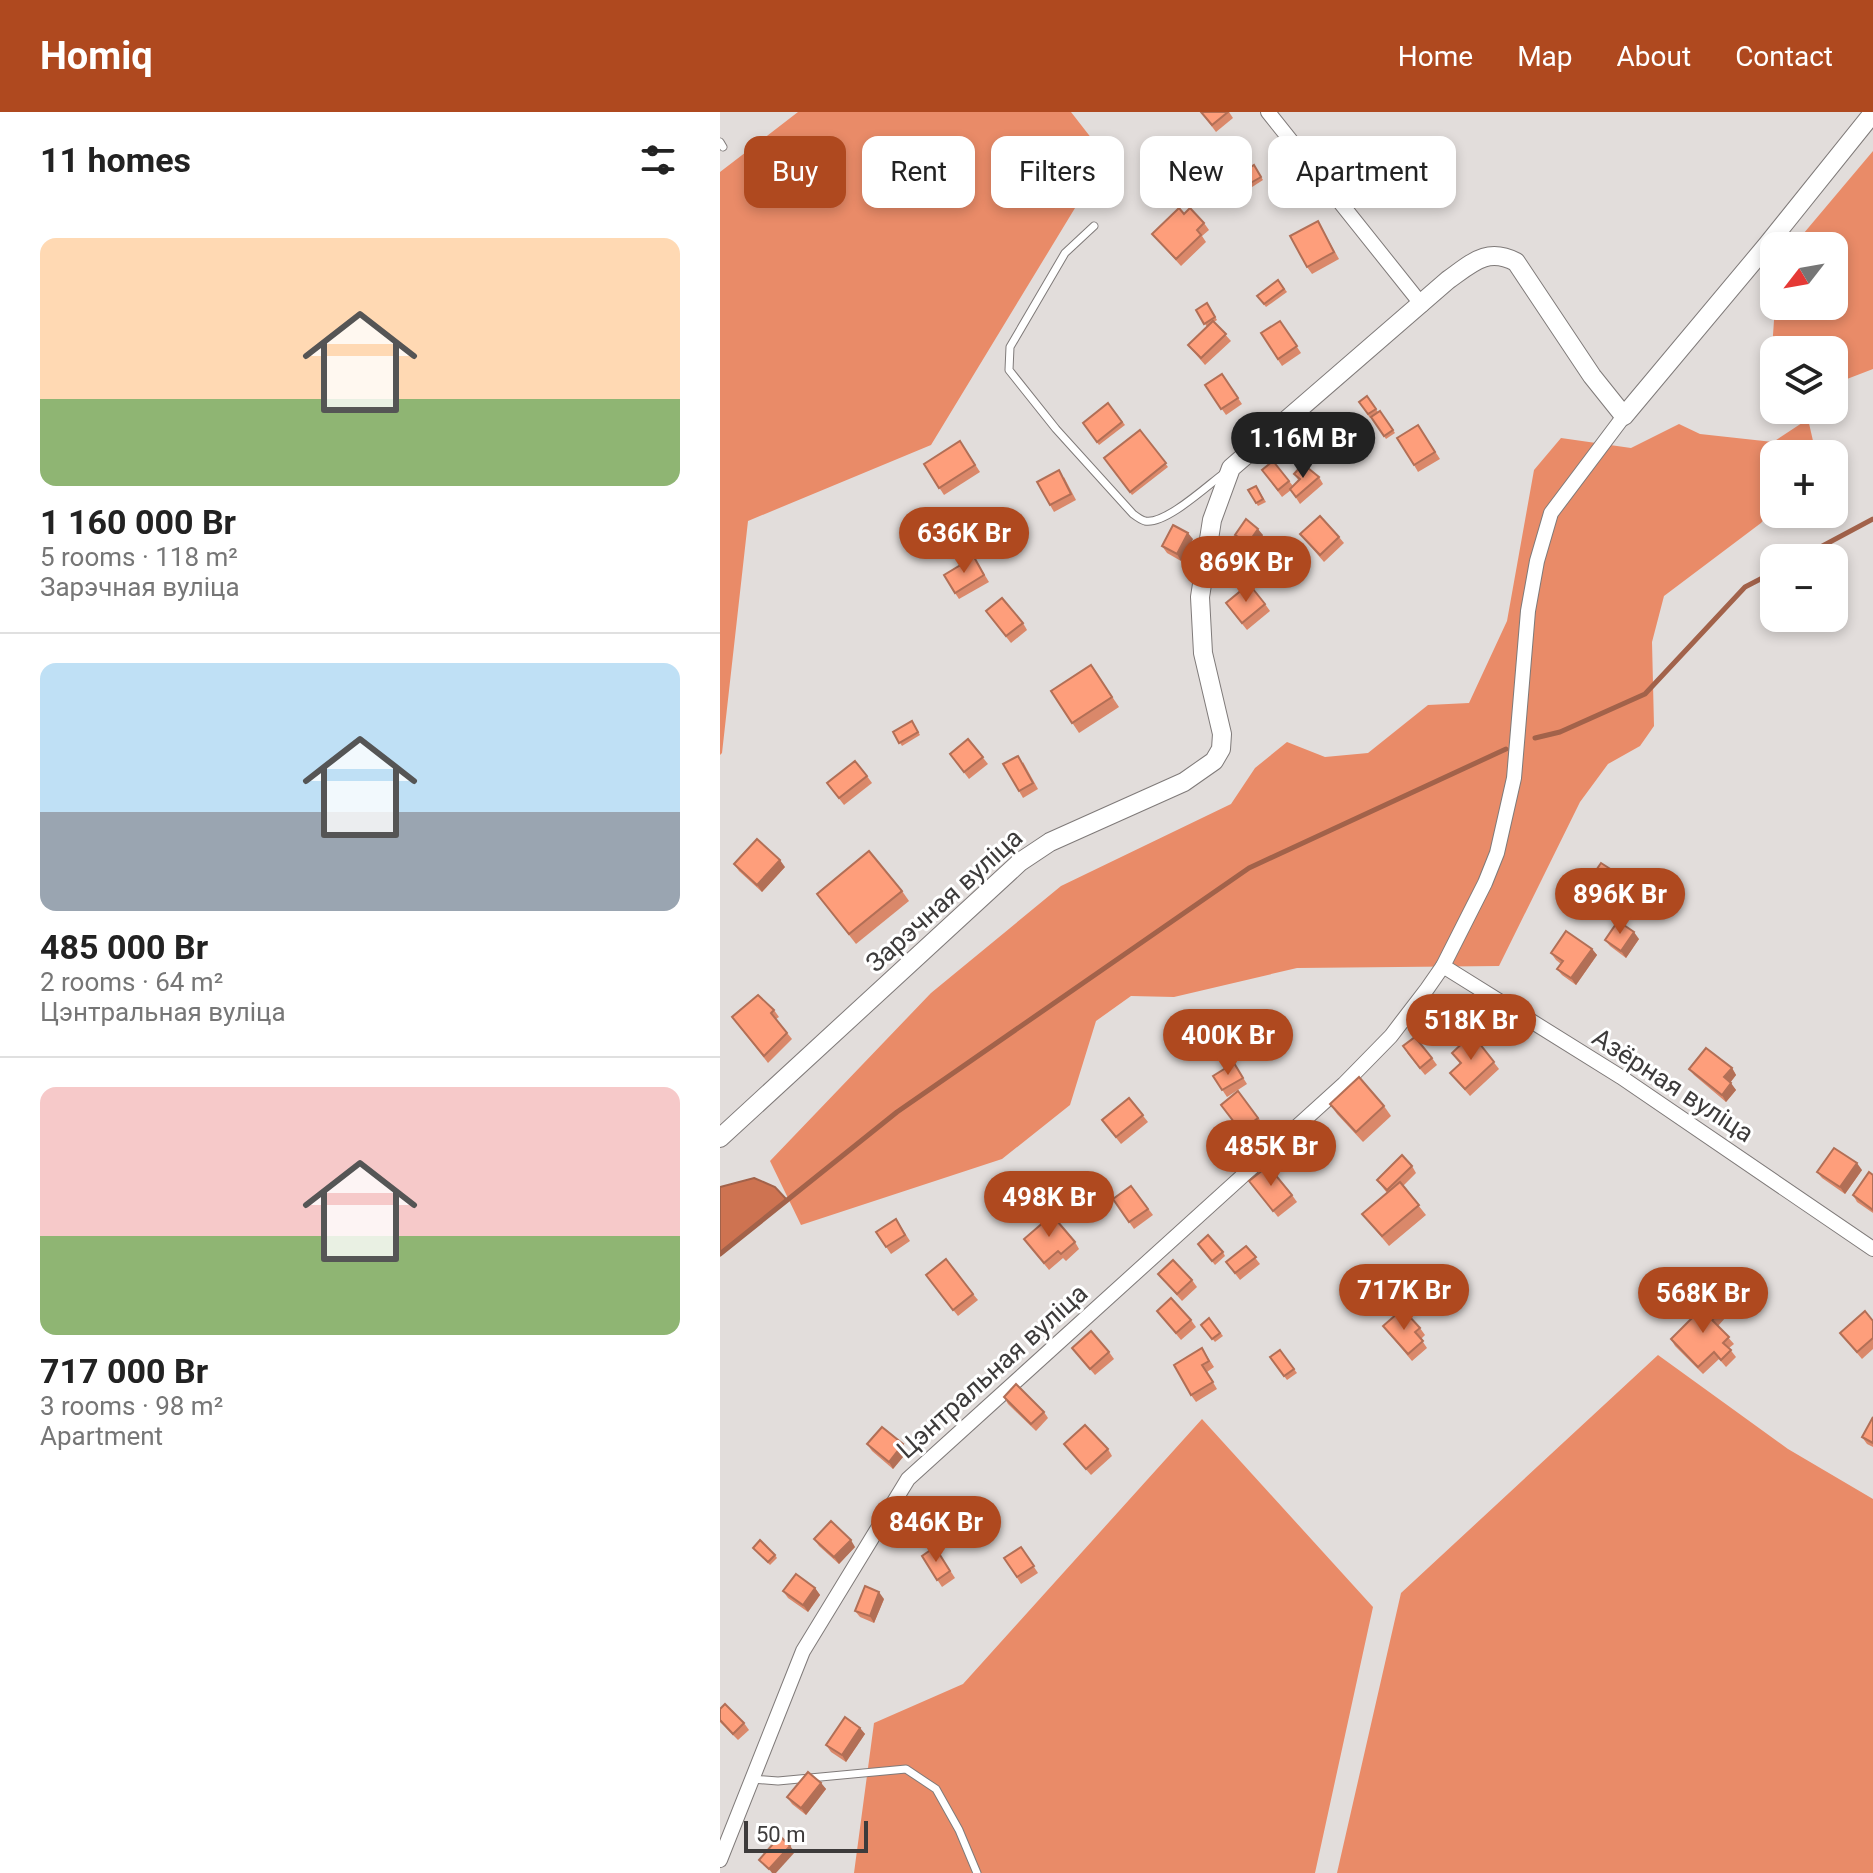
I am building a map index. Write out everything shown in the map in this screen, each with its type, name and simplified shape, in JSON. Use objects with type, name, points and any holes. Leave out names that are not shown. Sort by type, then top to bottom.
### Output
[{"type":"street","points":[[1268,112],[1422,305]]},
{"type":"street","points":[[1624,416],[1873,113]]},
{"type":"street","name":"Зарэчная вуліца","points":[[720,1138],[1020,862],[1050,842],[1184,782],[1214,761],[1221,749],[1222,734],[1203,653],[1200,597],[1212,520],[1231,468],[1448,280],[1484,257],[1501,254],[1516,262],[1592,376],[1624,416]]},
{"type":"street","name":"Цэнтральная вуліца","points":[[720,1860],[803,1651],[908,1479],[1344,1084],[1391,1036],[1443,966],[1485,883],[1506,817],[1514,778],[1528,611],[1537,561],[1551,513],[1624,416]]},
{"type":"street","name":"Азёрная вуліца","points":[[1443,966],[1621,1077],[1873,1249]]},
{"type":"lane","points":[[1094,226],[1065,253],[1017,333],[1010,347],[1009,370],[1056,429],[1133,514],[1145,521],[1159,519],[1173,511],[1231,468]]},
{"type":"lane","points":[[750,1779],[778,1781],[906,1769],[936,1789],[959,1830],[977,1873]]},
{"type":"shaded area","points":[[798,112],[1071,112],[1090,136],[991,136],[991,208],[1075,208],[931,445],[748,521],[720,755],[720,172],[744,154],[744,208],[846,208],[846,136],[767,136]]},
{"type":"shaded area","points":[[1873,151],[1873,369],[1848,379],[1848,336],[1773,336],[1774,320],[1848,320],[1848,232],[1805,232]]},
{"type":"shaded area","points":[[1679,424],[1700,434],[1760,441],[1760,524],[1664,596],[1652,642],[1654,726],[1640,746],[1608,764],[1580,802],[1499,966],[1297,968],[1174,997],[1131,996],[1096,1021],[1070,1105],[1002,1159],[801,1225],[770,1161],[931,993],[1061,886],[1231,804],[1255,768],[1287,742],[1325,757],[1368,753],[1428,705],[1469,703],[1507,621],[1534,470],[1561,438],[1631,448]]},
{"type":"shaded area","points":[[1800,424],[1809,424],[1813,440],[1776,440]]},
{"type":"shaded area","points":[[754,1178],[775,1187],[787,1200],[720,1254],[720,1187]]},
{"type":"shaded area","points":[[1658,1355],[1788,1449],[1873,1499],[1873,1873],[1337,1873],[1401,1593]]},
{"type":"shaded area","points":[[1202,1419],[1373,1607],[1315,1873],[854,1873],[874,1723],[963,1684]]},
{"type":"building","points":[[1201,112],[1228,112],[1212,125]]},
{"type":"building","points":[[1252,166],[1261,177],[1252,182]]},
{"type":"building","points":[[1179,208],[1184,214],[1190,208],[1204,223],[1197,230],[1201,235],[1176,259],[1152,234]]},
{"type":"building","points":[[1318,221],[1334,252],[1307,267],[1290,236]]},
{"type":"building","points":[[1278,280],[1284,289],[1264,304],[1257,296]]},
{"type":"building","points":[[1207,303],[1215,317],[1204,324],[1196,310]]},
{"type":"building","points":[[1213,321],[1226,334],[1201,358],[1188,345]]},
{"type":"building","points":[[1280,321],[1297,346],[1278,359],[1261,333]]},
{"type":"building","points":[[1222,374],[1238,398],[1221,409],[1205,385]]},
{"type":"building","points":[[1367,396],[1376,409],[1368,414],[1359,402]]},
{"type":"building","points":[[1108,403],[1122,422],[1097,442],[1083,423]]},
{"type":"building","points":[[1380,411],[1393,430],[1384,436],[1371,417]]},
{"type":"building","points":[[1418,425],[1435,452],[1414,465],[1397,438]]},
{"type":"building","points":[[1140,430],[1166,463],[1130,492],[1104,458]]},
{"type":"building","points":[[960,441],[975,465],[939,488],[924,464]]},
{"type":"building","points":[[1273,461],[1289,481],[1278,490],[1262,470]]},
{"type":"building","points":[[1303,464],[1319,477],[1296,497],[1290,489],[1300,479],[1294,474]]},
{"type":"building","points":[[1059,470],[1071,494],[1050,505],[1037,482]]},
{"type":"building","points":[[1256,486],[1263,499],[1256,503],[1248,490]]},
{"type":"building","points":[[1320,516],[1339,537],[1320,555],[1300,534]]},
{"type":"building","points":[[1246,519],[1258,529],[1239,556],[1231,550],[1240,538],[1235,535]]},
{"type":"building","points":[[1173,525],[1188,533],[1177,554],[1162,546]]},
{"type":"building","points":[[974,557],[984,575],[955,593],[944,575]]},
{"type":"building","points":[[1249,584],[1265,604],[1242,623],[1226,603]]},
{"type":"building","points":[[1002,598],[1023,623],[1006,636],[986,611]]},
{"type":"building","points":[[1091,665],[1112,697],[1072,723],[1051,691]]},
{"type":"building","points":[[912,721],[918,732],[899,743],[893,732]]},
{"type":"building","points":[[968,739],[983,757],[964,772],[950,754]]},
{"type":"building","points":[[1018,756],[1033,783],[1019,791],[1003,764]]},
{"type":"building","points":[[855,761],[867,776],[839,798],[827,783]]},
{"type":"building","points":[[757,839],[780,860],[757,885],[734,864]]},
{"type":"building","points":[[869,851],[902,891],[849,934],[817,894]]},
{"type":"building","points":[[1601,863],[1615,872],[1604,888],[1590,879]]},
{"type":"building","points":[[1636,885],[1642,891],[1634,901],[1627,895]]},
{"type":"building","points":[[1618,921],[1634,932],[1621,951],[1605,940]]},
{"type":"building","points":[[1566,931],[1592,949],[1571,978],[1557,969],[1563,961],[1551,953]]},
{"type":"building","points":[[758,995],[774,1010],[771,1013],[787,1033],[764,1056],[732,1017]]},
{"type":"building","points":[[1472,1034],[1494,1062],[1465,1089],[1450,1073],[1461,1063],[1452,1053]]},
{"type":"building","points":[[1415,1037],[1432,1058],[1420,1068],[1403,1046]]},
{"type":"building","points":[[1706,1048],[1732,1068],[1724,1077],[1731,1083],[1722,1095],[1689,1069]]},
{"type":"building","points":[[1234,1063],[1243,1078],[1222,1090],[1213,1076]]},
{"type":"building","points":[[1359,1077],[1384,1106],[1356,1132],[1330,1104]]},
{"type":"building","points":[[1238,1091],[1258,1118],[1241,1131],[1221,1105]]},
{"type":"building","points":[[1129,1098],[1143,1115],[1116,1137],[1102,1120]]},
{"type":"building","points":[[1834,1148],[1857,1163],[1840,1187],[1817,1172]]},
{"type":"building","points":[[1402,1155],[1412,1166],[1387,1190],[1377,1180]]},
{"type":"building","points":[[1268,1166],[1292,1195],[1273,1211],[1249,1181]]},
{"type":"building","points":[[1869,1172],[1873,1175],[1873,1210],[1853,1195]]},
{"type":"building","points":[[1400,1182],[1419,1205],[1382,1236],[1362,1214]]},
{"type":"building","points":[[1131,1186],[1148,1209],[1129,1222],[1113,1199]]},
{"type":"building","points":[[1052,1215],[1075,1242],[1044,1263],[1024,1239]]},
{"type":"building","points":[[896,1219],[905,1235],[886,1247],[876,1232]]},
{"type":"building","points":[[1208,1235],[1223,1252],[1212,1261],[1198,1244]]},
{"type":"building","points":[[1246,1246],[1256,1257],[1235,1273],[1226,1262]]},
{"type":"building","points":[[946,1259],[973,1294],[953,1310],[926,1275]]},
{"type":"building","points":[[1173,1260],[1192,1280],[1177,1294],[1158,1274]]},
{"type":"building","points":[[1708,1297],[1721,1311],[1712,1320],[1729,1337],[1723,1343],[1731,1350],[1721,1360],[1714,1352],[1698,1367],[1671,1339]]},
{"type":"building","points":[[1171,1298],[1191,1320],[1176,1333],[1157,1311]]},
{"type":"building","points":[[1865,1311],[1873,1321],[1873,1338],[1857,1352],[1840,1333]]},
{"type":"building","points":[[1398,1313],[1405,1321],[1410,1317],[1420,1328],[1415,1332],[1423,1341],[1408,1354],[1383,1326]]},
{"type":"building","points":[[1209,1318],[1220,1333],[1212,1339],[1201,1325]]},
{"type":"building","points":[[1091,1331],[1109,1352],[1090,1369],[1072,1348]]},
{"type":"building","points":[[1202,1348],[1209,1361],[1202,1365],[1213,1382],[1191,1395],[1174,1365]]},
{"type":"building","points":[[1280,1350],[1294,1369],[1284,1376],[1270,1357]]},
{"type":"building","points":[[1016,1384],[1044,1412],[1031,1424],[1004,1397]]},
{"type":"building","points":[[1873,1417],[1873,1443],[1862,1437]]},
{"type":"building","points":[[1085,1425],[1108,1449],[1086,1469],[1064,1444]]},
{"type":"building","points":[[882,1427],[903,1444],[889,1462],[867,1444]]},
{"type":"building","points":[[831,1521],[851,1540],[834,1557],[814,1539]]},
{"type":"building","points":[[760,1540],[775,1555],[768,1562],[753,1548]]},
{"type":"building","points":[[935,1547],[950,1571],[937,1580],[922,1556]]},
{"type":"building","points":[[1021,1547],[1034,1566],[1017,1577],[1004,1558]]},
{"type":"building","points":[[796,1574],[815,1588],[803,1605],[783,1591]]},
{"type":"building","points":[[865,1586],[879,1592],[870,1616],[855,1611]]},
{"type":"building","points":[[725,1704],[744,1723],[733,1734],[720,1720],[720,1709]]},
{"type":"building","points":[[845,1717],[860,1728],[842,1755],[826,1745]]},
{"type":"building","points":[[808,1772],[821,1783],[801,1808],[787,1797]]},
{"type":"building","points":[[780,1836],[790,1846],[769,1869],[759,1860]]},
{"type":"waterway","points":[[1826,544],[1873,519]]},
{"type":"waterway","points":[[1535,738],[1560,732],[1645,694],[1745,587],[1760,579]]},
{"type":"waterway","points":[[720,1254],[897,1112],[1249,868],[1506,749]]}]
